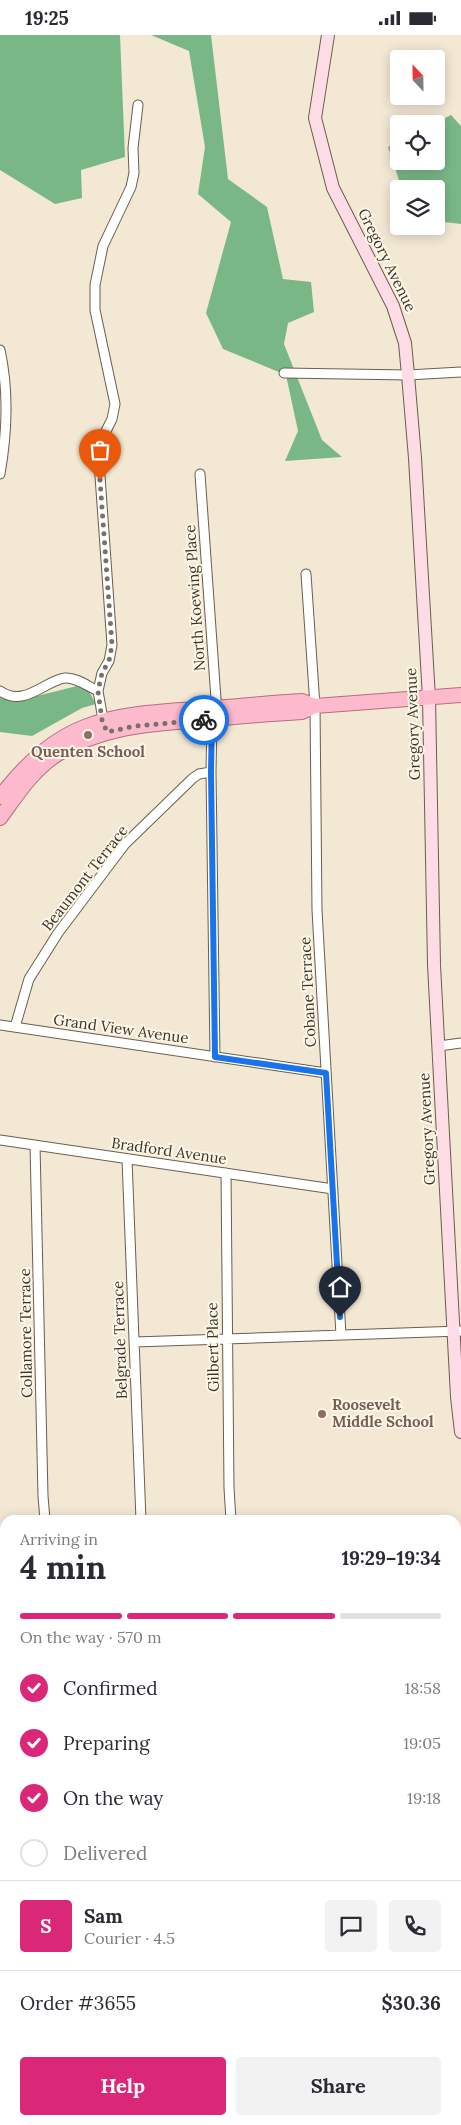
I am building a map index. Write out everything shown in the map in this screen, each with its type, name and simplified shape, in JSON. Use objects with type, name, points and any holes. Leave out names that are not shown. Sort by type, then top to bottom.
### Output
[{"type":"main road","name":"Gregory Avenue","points":[[328,35],[315,118],[333,188],[394,306],[405,343],[415,458],[429,697],[434,965],[458,1331],[457,1397],[461,1432]]},
{"type":"main road","points":[[0,818],[24,785],[55,756],[104,726],[143,713],[214,713],[302,701],[315,706],[461,695]]},
{"type":"main road","points":[[0,797],[33,760],[49,747],[84,727],[104,726]]},
{"type":"street","points":[[104,726],[98,691],[102,673],[109,661],[112,645],[99,462],[100,443],[112,419],[116,403],[95,310],[95,285],[103,246],[130,187],[134,173],[133,148],[138,105]]},
{"type":"street","points":[[0,351],[6,380],[3,458],[0,475]]},
{"type":"street","points":[[284,373],[408,375],[461,372]]},
{"type":"street","name":"North Koewing Place","points":[[200,474],[216,699],[211,772],[215,1057]]},
{"type":"street","name":"Cobane Terrace","points":[[306,574],[315,706],[317,910],[341,1335]]},
{"type":"street","points":[[0,691],[4,694],[19,697],[66,678],[77,680],[98,691]]},
{"type":"street","name":"Beaumont Terrace","points":[[15,1027],[30,979],[58,933],[125,844],[193,778],[199,774],[211,772]]},
{"type":"street","name":"Grand View Avenue","points":[[0,1025],[326,1073]]},
{"type":"street","points":[[439,1045],[461,1043]]},
{"type":"street","name":"Bradford Avenue","points":[[0,1140],[333,1189]]},
{"type":"street","name":"Collamore Terrace","points":[[35,1145],[43,1496],[45,1515]]},
{"type":"street","name":"Belgrade Terrace","points":[[127,1159],[141,1515]]},
{"type":"street","name":"Gilbert Place","points":[[226,1173],[231,1515]]},
{"type":"street","points":[[134,1342],[458,1331]]},
{"type":"green space","points":[[0,35],[120,35],[125,157],[81,170],[82,198],[55,204],[0,170]]},
{"type":"green space","points":[[151,35],[211,35],[228,179],[267,207],[283,279],[311,282],[314,312],[288,323],[284,344],[322,440],[342,457],[285,461],[298,431],[286,375],[223,349],[206,313],[231,222],[198,194],[205,147],[189,51]]},
{"type":"green space","points":[[451,115],[461,126],[461,224],[445,222],[445,180],[399,180],[396,170],[445,170],[445,118]]},
{"type":"green space","points":[[85,684],[96,704],[82,708],[32,736],[0,732],[0,698],[13,702]]},
{"type":"way so far","points":[[100,480],[112,645],[109,661],[102,673],[98,691],[102,720],[107,732],[135,726],[204,720]]},
{"type":"place","name":"Quenten School","points":[[88,735]]},
{"type":"place","name":"Roosevelt Middle School","points":[[322,1414]]},
{"type":"route","points":[[204,720],[212,719],[215,1057],[326,1073],[340,1317]]}]
